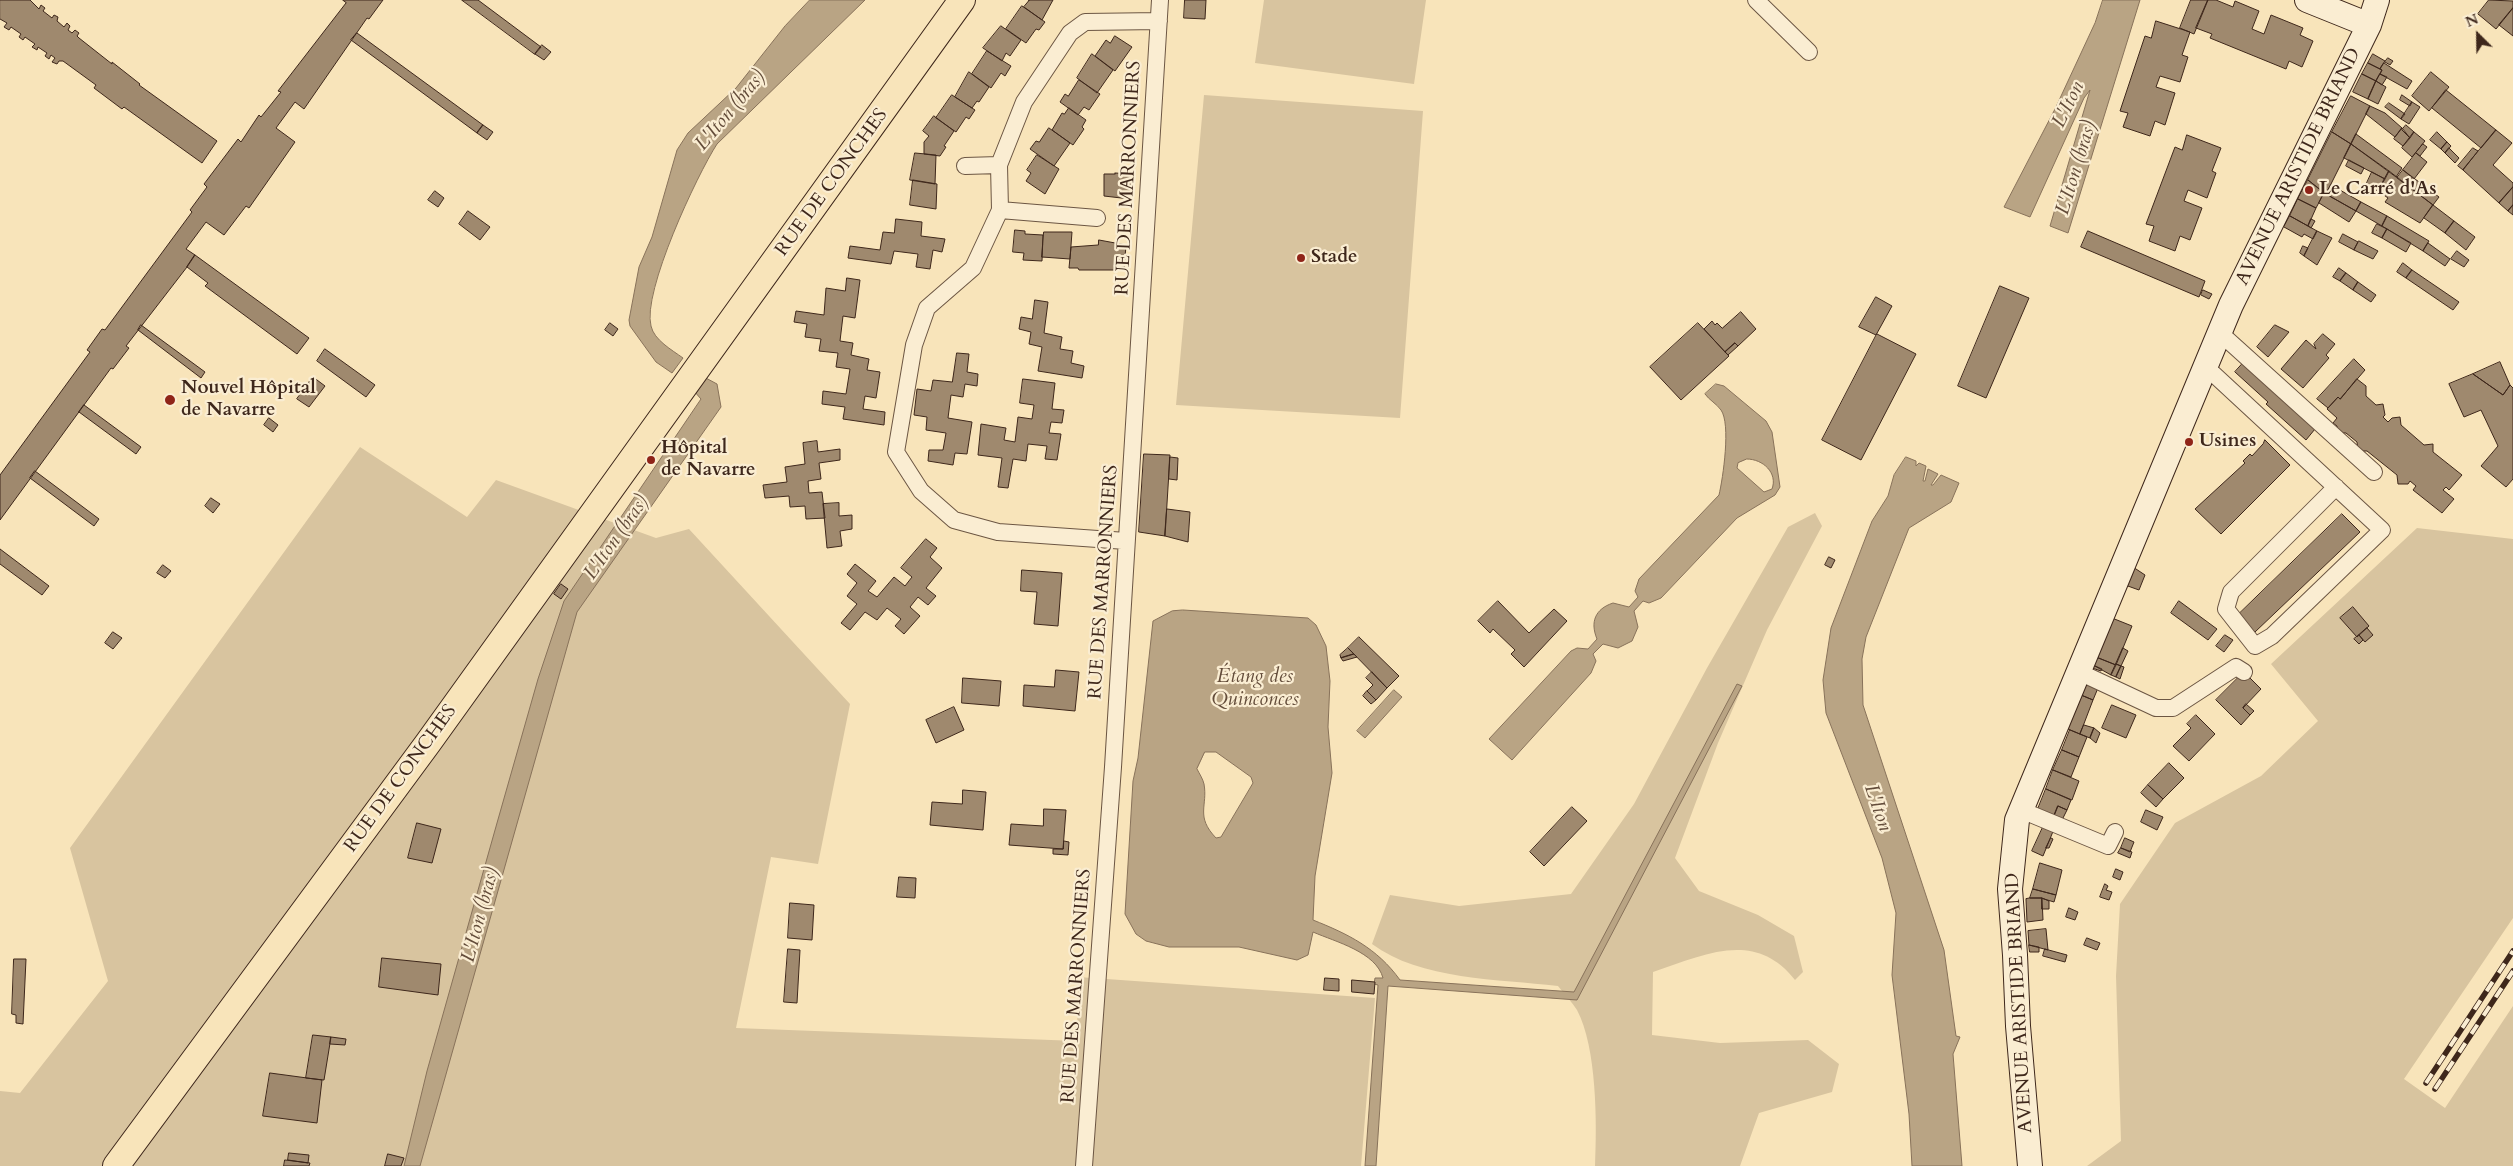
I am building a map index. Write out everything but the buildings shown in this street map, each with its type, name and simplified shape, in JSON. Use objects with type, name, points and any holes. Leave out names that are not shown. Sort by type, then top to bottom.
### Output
[{"type":"main road","name":"RUE DE CONCHES","points":[[116,1166],[428,743],[962,0]]},
{"type":"main road","points":[[2307,0],[2369,25]]},
{"type":"main road","name":"AVENUE ARISTIDE BRIAND","points":[[2030,1166],[2018,1026],[2010,889],[2017,820],[2220,332],[2266,232],[2369,25],[2377,0]]},
{"type":"street","name":"RUE DES MARRONNIERS","points":[[1084,1166],[1113,766],[1160,0]]},
{"type":"street","points":[[1756,0],[1809,52]]},
{"type":"street","points":[[1126,542],[998,532],[954,520],[921,491],[896,452],[914,345],[927,308],[973,268],[1000,210],[999,165],[1024,102],[1070,33],[1085,22],[1159,20]]},
{"type":"street","points":[[965,166],[999,165]]},
{"type":"street","points":[[1000,210],[1097,218]]},
{"type":"street","points":[[2220,332],[2374,472]]},
{"type":"street","points":[[2206,367],[2336,487],[2382,530],[2272,636],[2256,646],[2226,609],[2231,592],[2336,487]]},
{"type":"street","points":[[2079,672],[2156,708],[2173,708],[2236,667],[2244,672]]},
{"type":"street","points":[[2021,810],[2108,846],[2115,832]]},
{"type":"shaded area","points":[[1264,0],[1426,0],[1414,84],[1255,63]]},
{"type":"shaded area","name":"Stade","points":[[1204,95],[1423,111],[1400,418],[1176,405]]},
{"type":"shaded area","points":[[360,447],[467,517],[496,480],[656,538],[689,529],[850,704],[818,864],[771,857],[736,1028],[1077,1041],[1078,977],[1375,998],[1361,1166],[0,1166],[0,1091],[20,1093],[108,981],[70,848]]},
{"type":"shaded area","points":[[1815,513],[1822,526],[1767,630],[1718,743],[1675,858],[1699,891],[1758,915],[1794,936],[1803,972],[1795,980],[1780,964],[1763,955],[1746,951],[1728,951],[1691,959],[1653,972],[1652,1035],[1720,1043],[1808,1040],[1839,1064],[1832,1092],[1759,1113],[1740,1166],[1595,1166],[1594,1086],[1589,1044],[1577,1010],[1558,986],[1461,976],[1436,971],[1413,965],[1391,956],[1372,944],[1390,895],[1459,906],[1571,894],[1634,804],[1707,668],[1788,527]]},
{"type":"shaded area","points":[[2417,528],[2513,539],[2513,918],[2404,1079],[2445,1108],[2513,1006],[2513,1166],[2087,1166],[2121,1141],[2116,976],[2120,904],[2175,823],[2261,776],[2318,721],[2271,664]]},
{"type":"water","name":"L'Iton (bras)","points":[[810,0],[865,0],[717,144],[708,159],[673,234],[655,288],[650,310],[651,326],[656,336],[683,358],[672,373],[656,362],[630,326],[629,320],[639,267],[652,237],[677,150],[688,133],[736,88],[785,26]]},
{"type":"water","points":[[2103,0],[2140,0],[2068,233],[2050,226],[2090,90],[2084,98],[2030,217],[2004,207],[2055,109],[2095,23]]},
{"type":"water","name":"L'Iton (bras)","points":[[704,377],[717,384],[721,407],[577,612],[420,1166],[404,1166],[427,1071],[497,823],[538,679],[564,601],[701,399],[694,391]]},
{"type":"water","points":[[1716,384],[1724,386],[1766,421],[1772,432],[1780,487],[1775,495],[1737,518],[1661,598],[1649,603],[1643,601],[1634,611],[1638,627],[1632,641],[1618,648],[1603,644],[1593,654],[1596,661],[1591,673],[1512,760],[1489,739],[1571,651],[1577,648],[1588,649],[1597,639],[1594,622],[1602,609],[1613,603],[1629,607],[1638,597],[1635,591],[1639,579],[1719,495],[1726,439],[1724,417],[1721,410],[1705,394]],"holes":[[[1747,459],[1764,464],[1771,472],[1773,478],[1772,489],[1764,492],[1737,468],[1738,463]]]},
{"type":"water","name":"L'Iton","points":[[1906,457],[1916,461],[1916,466],[1919,463],[1926,466],[1923,481],[1925,481],[1928,469],[1938,474],[1931,485],[1941,475],[1959,483],[1951,502],[1909,528],[1866,637],[1862,659],[1863,705],[1944,950],[1956,1036],[1960,1037],[1953,1054],[1962,1166],[1912,1166],[1909,1114],[1892,975],[1896,913],[1882,858],[1826,713],[1823,680],[1831,628],[1872,521],[1888,496],[1894,475]]},
{"type":"water","name":"Étang des Quinconces","points":[[1183,610],[1308,618],[1316,625],[1326,646],[1330,681],[1328,727],[1332,773],[1315,876],[1313,920],[1361,943],[1382,959],[1400,980],[1574,992],[1737,684],[1742,686],[1577,1000],[1388,986],[1376,1166],[1365,1166],[1378,985],[1374,984],[1375,978],[1383,978],[1379,969],[1372,961],[1354,949],[1313,932],[1308,955],[1297,960],[1239,947],[1169,947],[1146,941],[1136,934],[1125,914],[1133,781],[1138,758],[1153,621],[1172,611]],"holes":[[[1205,752],[1216,752],[1251,777],[1253,783],[1221,837],[1216,838],[1204,817],[1204,784],[1197,769]]]},
{"type":"water","points":[[1394,690],[1402,697],[1365,738],[1357,731]]},
{"type":"railway","points":[[2426,1083],[2513,951]]},
{"type":"railway","points":[[2435,1089],[2513,971]]},
{"type":"place","name":"Le Carré d'As","points":[[2309,190]]},
{"type":"place","name":"Stade","points":[[1301,258]]},
{"type":"place","name":"Nouvel Hôpital de Navarre","points":[[170,400]]},
{"type":"place","name":"Usines","points":[[2189,442]]},
{"type":"place","name":"Hôpital de Navarre","points":[[651,460]]}]
